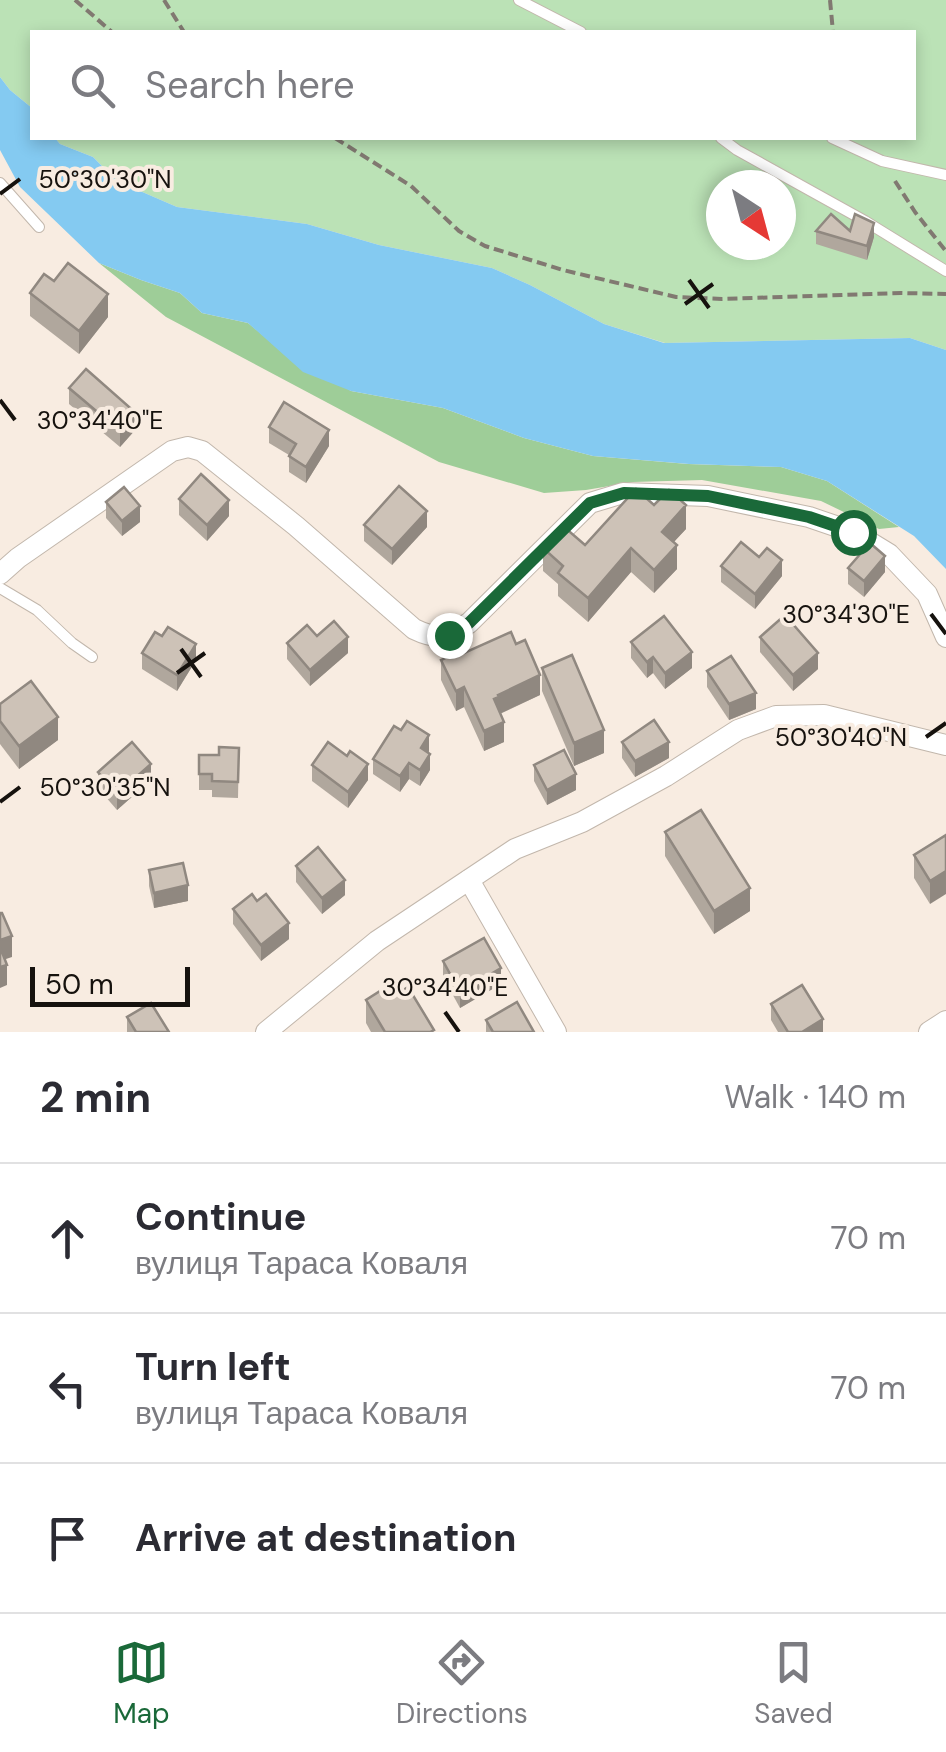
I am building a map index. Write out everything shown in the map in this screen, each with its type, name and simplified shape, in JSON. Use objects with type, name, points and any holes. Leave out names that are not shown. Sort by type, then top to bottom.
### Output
[{"type":"street","points":[[0,574],[172,452],[188,447],[202,451],[296,526],[414,629],[432,637],[449,635],[469,623],[590,503],[624,493],[708,496],[809,517],[853,532],[889,554],[927,594],[946,637]]},
{"type":"street","points":[[266,1032],[377,941],[515,849],[582,822],[666,776],[738,730],[776,716],[824,715],[946,745]]},
{"type":"street","points":[[469,880],[556,1032]]},
{"type":"street","points":[[929,1032],[946,1022]]},
{"type":"lane","points":[[519,0],[577,30]]},
{"type":"lane","points":[[724,140],[946,272]]},
{"type":"lane","points":[[836,140],[882,161],[946,176]]},
{"type":"lane","points":[[0,184],[39,227]]},
{"type":"lane","points":[[0,588],[37,610],[92,657]]},
{"type":"path","points":[[75,0],[110,30]]},
{"type":"path","points":[[164,0],[183,30]]},
{"type":"path","points":[[830,0],[833,30]]},
{"type":"path","points":[[338,140],[410,186],[459,231],[485,246],[563,270],[676,296],[706,298],[946,294]]},
{"type":"path","points":[[882,161],[946,252]]},
{"type":"green space","points":[[0,0],[946,0],[946,350],[910,338],[665,343],[604,324],[492,268],[379,245],[307,224],[177,207],[117,181],[93,157],[57,140],[916,140],[916,30],[30,30],[30,106],[0,77]]},
{"type":"green space","points":[[99,263],[180,293],[202,313],[248,323],[275,345],[351,391],[443,408],[524,438],[593,456],[781,467],[827,481],[899,527],[879,529],[821,501],[702,480],[633,482],[544,493],[439,462],[166,317]]},
{"type":"water","points":[[0,77],[30,106],[30,140],[57,140],[93,157],[117,181],[177,207],[307,224],[379,245],[492,268],[604,324],[664,343],[910,338],[946,350],[946,569],[914,536],[827,481],[781,467],[593,456],[524,438],[443,408],[351,391],[303,372],[248,323],[202,313],[180,293],[99,263],[20,187],[0,150]]},
{"type":"building","points":[[831,214],[850,231],[855,214],[874,223],[867,246],[816,231]]},
{"type":"building","points":[[68,263],[108,294],[79,331],[30,293],[44,274],[54,281]]},
{"type":"building","points":[[86,369],[136,413],[120,431],[69,388]]},
{"type":"building","points":[[284,402],[329,430],[306,467],[289,456],[296,444],[269,427]]},
{"type":"building","points":[[201,474],[229,500],[207,525],[179,499]]},
{"type":"building","points":[[399,486],[427,511],[392,549],[364,525]]},
{"type":"building","points":[[124,487],[140,506],[122,521],[106,502]]},
{"type":"building","points":[[636,489],[654,505],[669,490],[686,505],[662,532],[677,545],[654,570],[631,548],[588,598],[558,573],[563,566],[543,548],[563,526],[585,545]]},
{"type":"building","points":[[741,542],[759,557],[767,548],[782,560],[755,594],[721,566]]},
{"type":"building","points":[[870,543],[885,556],[864,581],[848,568]]},
{"type":"building","points":[[785,615],[818,653],[793,675],[760,637]]},
{"type":"building","points":[[664,616],[692,652],[665,673],[653,657],[647,662],[631,642]]},
{"type":"building","points":[[334,621],[348,637],[310,670],[287,643],[307,625],[317,636]]},
{"type":"building","points":[[168,627],[196,644],[177,675],[142,653],[155,632],[162,636]]},
{"type":"building","points":[[511,632],[516,644],[525,640],[540,675],[494,699],[504,722],[484,731],[464,687],[456,691],[441,660]]},
{"type":"building","points":[[572,655],[604,730],[574,743],[542,668]]},
{"type":"building","points":[[731,656],[756,693],[729,704],[707,671]]},
{"type":"building","points":[[31,681],[58,717],[19,746],[0,721],[0,704]]},
{"type":"building","points":[[654,720],[669,742],[635,761],[622,742]]},
{"type":"building","points":[[407,721],[429,735],[421,748],[430,754],[420,770],[409,763],[400,776],[373,759],[394,726],[401,730]]},
{"type":"building","points":[[132,742],[151,764],[117,794],[98,772]]},
{"type":"building","points":[[328,742],[347,756],[350,751],[368,764],[348,792],[312,765]]},
{"type":"building","points":[[219,747],[239,748],[238,782],[212,781],[212,774],[199,774],[199,755],[219,755]]},
{"type":"building","points":[[564,750],[576,774],[547,790],[534,765]]},
{"type":"building","points":[[701,810],[750,888],[714,911],[665,832]]},
{"type":"building","points":[[946,835],[946,871],[930,881],[914,855]]},
{"type":"building","points":[[318,847],[345,880],[322,898],[296,866]]},
{"type":"building","points":[[183,863],[188,885],[154,893],[149,870]]},
{"type":"building","points":[[252,894],[257,901],[266,894],[289,923],[261,945],[233,909]]},
{"type":"building","points":[[0,913],[12,936],[0,940]]},
{"type":"building","points":[[484,938],[501,968],[460,992],[443,961]]},
{"type":"building","points":[[0,947],[7,965],[0,967]]},
{"type":"building","points":[[391,984],[397,994],[408,987],[434,1030],[385,1032],[366,1000]]},
{"type":"building","points":[[802,985],[823,1019],[802,1032],[788,1032],[771,1004]]},
{"type":"building","points":[[517,1002],[534,1032],[493,1032],[486,1020]]},
{"type":"building","points":[[151,1003],[169,1032],[136,1032],[127,1017]]},
{"type":"route","points":[[449,635],[469,623],[590,503],[624,493],[708,496],[809,517],[853,532]]}]
